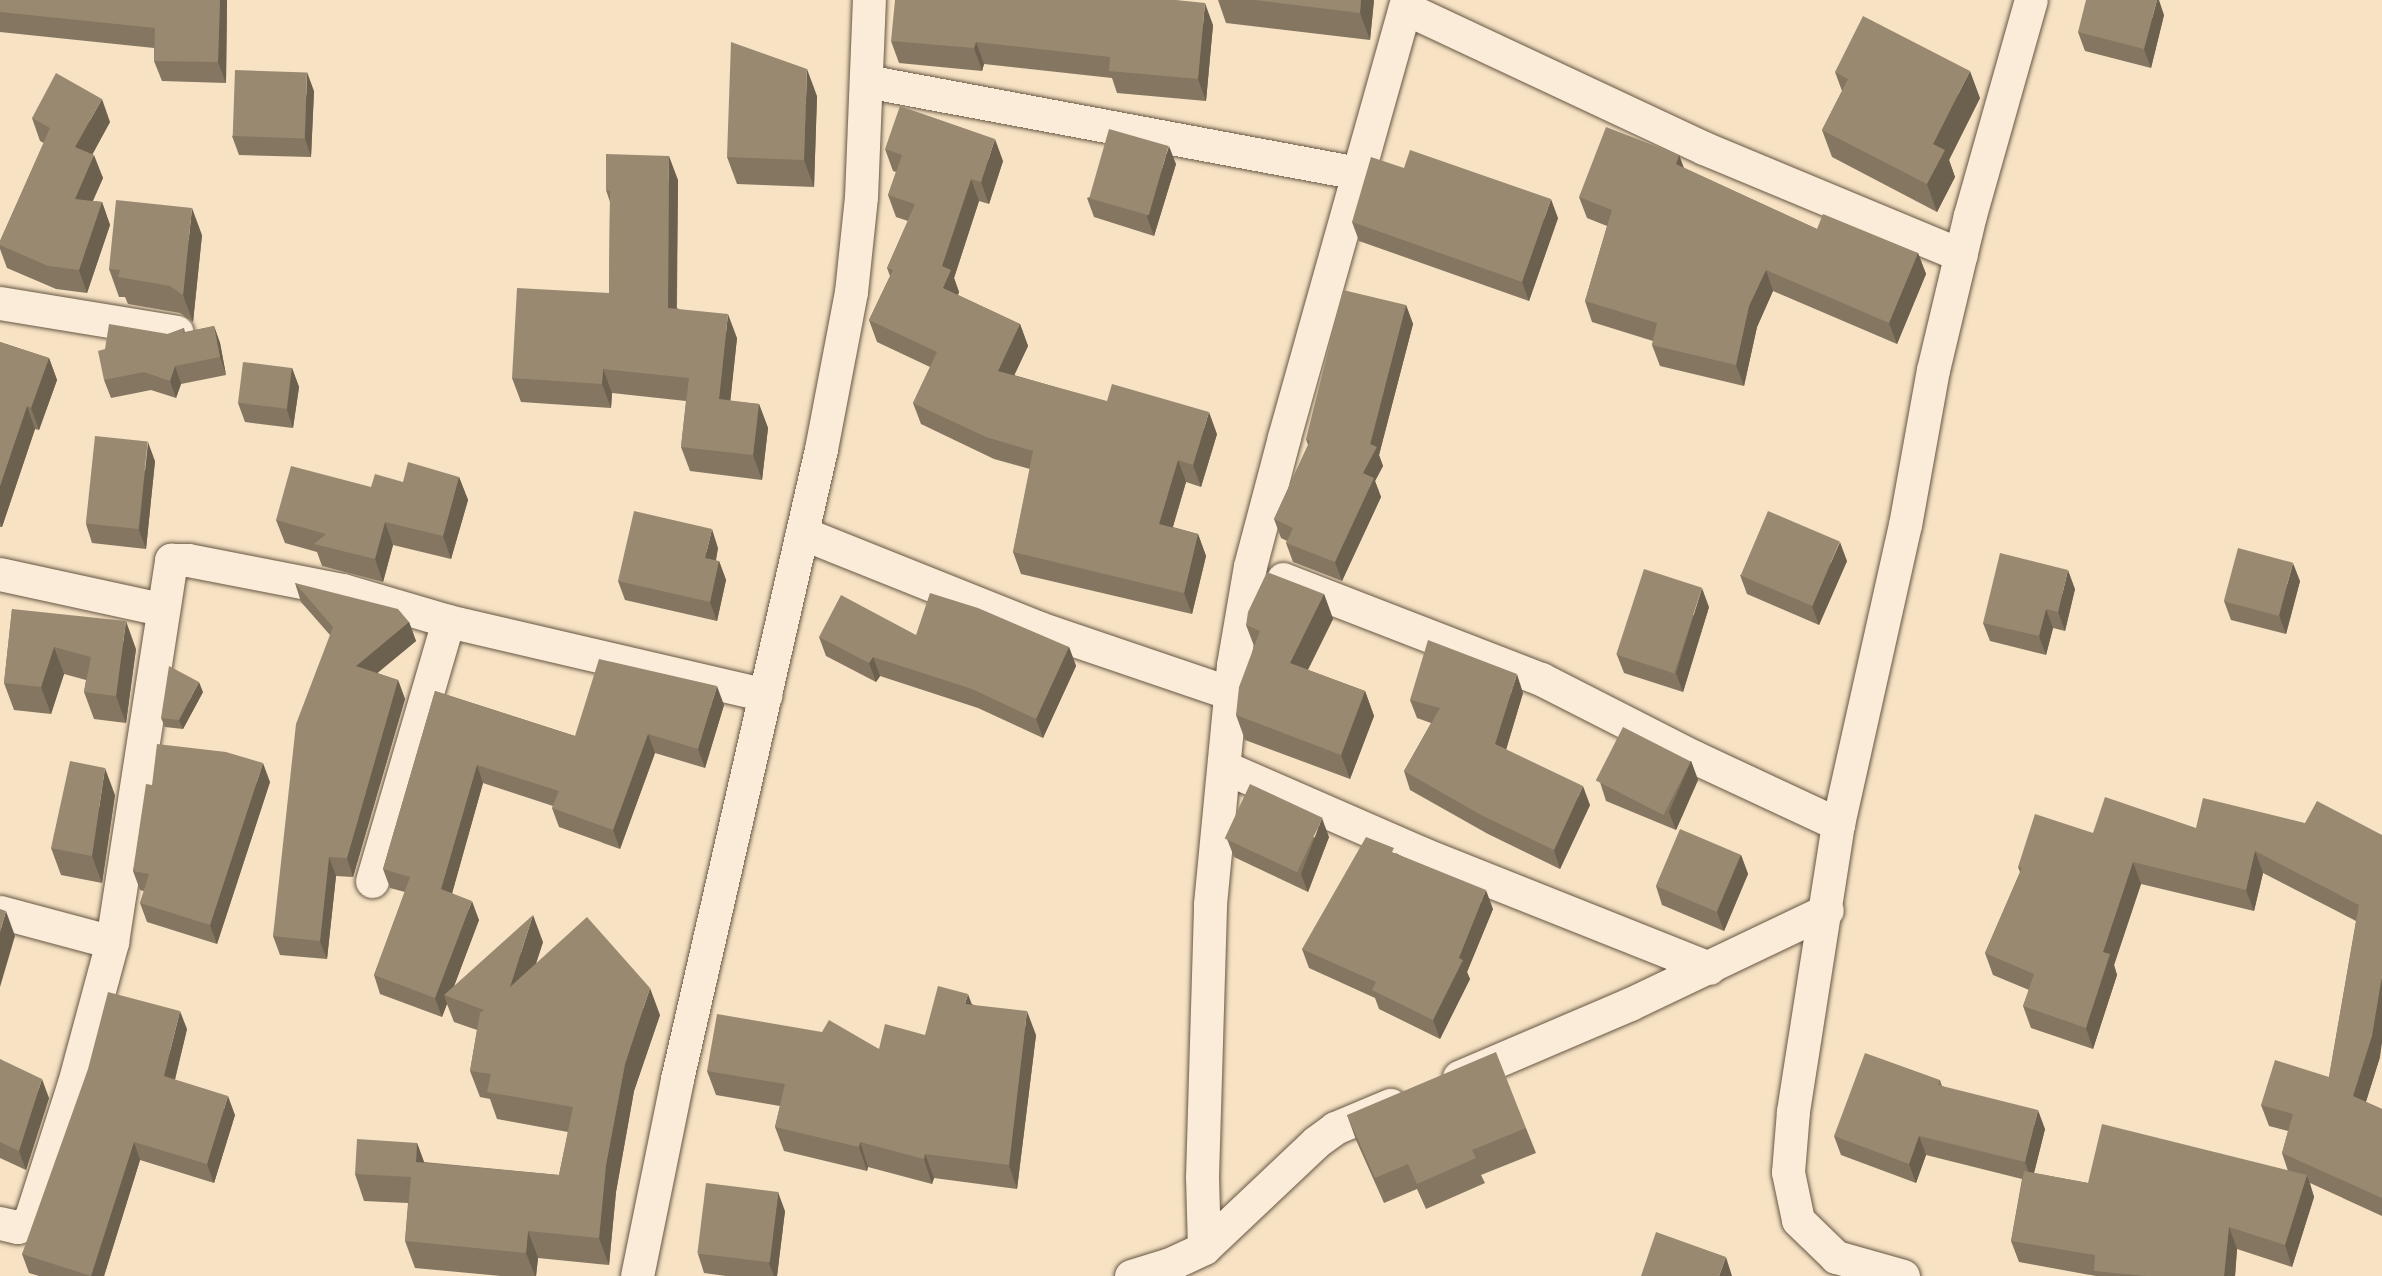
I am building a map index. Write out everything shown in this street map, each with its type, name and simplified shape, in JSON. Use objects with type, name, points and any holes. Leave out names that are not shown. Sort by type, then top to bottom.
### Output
[{"type":"street","points":[[637,1276],[677,1079],[802,533],[851,292],[862,197],[869,0]]},
{"type":"street","points":[[1903,1276],[1836,1257],[1798,1220],[1788,1172],[1793,1111],[1827,911],[1838,824],[1905,525],[1933,370],[1961,255],[2031,0]]},
{"type":"street","points":[[1204,1248],[1202,1177],[1210,904],[1230,692],[1250,566],[1406,4],[1704,148],[1961,255]]},
{"type":"street","points":[[866,80],[1357,173]]},
{"type":"street","points":[[0,303],[177,332]]},
{"type":"street","points":[[802,533],[1039,628],[1230,692]]},
{"type":"street","points":[[0,1223],[18,1227],[30,1220],[74,1083],[112,942],[169,562],[177,558],[343,590],[448,621],[765,695]]},
{"type":"street","points":[[1250,566],[1541,679],[1694,757],[1838,824]]},
{"type":"street","points":[[0,574],[161,609]]},
{"type":"street","points":[[372,881],[448,621]]},
{"type":"street","points":[[1224,767],[1423,854],[1709,968]]},
{"type":"street","points":[[1131,1276],[1168,1265],[1204,1248],[1316,1142],[1335,1128],[1709,968],[1827,911]]},
{"type":"street","points":[[0,912],[112,942]]},
{"type":"building","points":[[0,0],[220,0],[218,62],[154,61],[155,28],[0,12]]},
{"type":"building","points":[[895,0],[1176,0],[1205,3],[1198,79],[1109,71],[1110,57],[976,42],[974,48],[891,41]]},
{"type":"building","points":[[1254,0],[1361,0],[1360,13]]},
{"type":"building","points":[[2086,0],[2157,0],[2144,49],[2078,32]]},
{"type":"building","points":[[1863,16],[1970,71],[1933,144],[1945,150],[1927,184],[1822,130],[1848,79],[1835,72]]},
{"type":"building","points":[[731,42],[807,69],[804,160],[727,157]]},
{"type":"building","points":[[235,70],[307,73],[305,138],[233,136]]},
{"type":"building","points":[[56,73],[102,99],[75,147],[94,155],[75,199],[102,202],[79,270],[48,266],[0,245],[50,128],[32,118]]},
{"type":"building","points":[[900,106],[995,139],[981,182],[971,179],[942,266],[951,270],[943,288],[1020,324],[998,371],[1107,401],[1112,384],[1209,412],[1193,465],[1178,460],[1159,524],[1198,534],[1184,593],[1013,552],[1033,451],[986,437],[913,403],[937,352],[869,320],[893,270],[887,268],[915,204],[888,195],[902,155],[885,149]]},
{"type":"building","points":[[1606,127],[1679,155],[1676,164],[1817,229],[1823,214],[1918,253],[1889,323],[1766,270],[1749,306],[1736,365],[1652,345],[1657,323],[1585,301],[1612,210],[1579,197]]},
{"type":"building","points":[[1109,129],[1169,146],[1149,215],[1089,198]]},
{"type":"building","points":[[1410,150],[1551,199],[1522,282],[1352,222],[1371,157],[1404,168]]},
{"type":"building","points":[[606,154],[669,156],[668,308],[728,314],[719,399],[759,404],[753,455],[681,447],[689,378],[603,369],[602,384],[512,378],[517,288],[609,293],[610,191],[606,190]]},
{"type":"building","points":[[116,200],[192,208],[183,295],[170,286],[118,277],[120,270],[109,269]]},
{"type":"building","points":[[1343,290],[1406,305],[1370,444],[1377,447],[1363,473],[1374,478],[1335,562],[1286,543],[1293,528],[1274,519],[1310,441],[1306,439]]},
{"type":"building","points":[[109,324],[168,334],[184,328],[183,333],[214,326],[220,357],[175,366],[170,381],[144,372],[104,380],[98,351],[105,349]]},
{"type":"building","points":[[0,342],[49,358],[31,408],[27,406],[0,486]]},
{"type":"building","points":[[243,362],[292,368],[287,409],[238,403]]},
{"type":"building","points":[[95,436],[148,442],[139,529],[86,524]]},
{"type":"building","points":[[408,462],[459,477],[443,536],[385,522],[375,559],[314,544],[326,534],[276,520],[291,466],[371,487],[375,474],[403,482]]},
{"type":"building","points":[[634,511],[712,529],[705,558],[719,561],[710,602],[618,581]]},
{"type":"building","points":[[1768,511],[1840,541],[1812,606],[1741,575]]},
{"type":"building","points":[[2238,548],[2293,563],[2279,616],[2224,601]]},
{"type":"building","points":[[2000,553],[2068,570],[2058,612],[2046,609],[2039,636],[1983,623]]},
{"type":"building","points":[[1644,569],[1702,588],[1674,673],[1616,655]]},
{"type":"building","points":[[1267,572],[1324,594],[1290,663],[1365,691],[1341,755],[1236,715],[1239,687],[1260,631],[1246,625],[1248,612]]},
{"type":"building","points":[[295,583],[398,609],[409,622],[356,666],[398,680],[347,858],[329,857],[320,941],[273,936],[296,724],[333,627]]},
{"type":"building","points":[[930,593],[978,608],[1069,647],[1036,719],[972,689],[873,657],[869,663],[819,637],[841,595],[916,635]]},
{"type":"building","points":[[12,609],[126,621],[116,696],[84,692],[91,657],[54,647],[41,687],[4,683]]},
{"type":"building","points":[[1428,640],[1517,674],[1495,744],[1583,786],[1554,850],[1481,815],[1404,771],[1440,708],[1410,700]]},
{"type":"building","points":[[599,659],[717,686],[698,749],[648,734],[613,830],[552,808],[559,791],[477,765],[441,889],[472,901],[435,998],[374,975],[410,877],[383,869],[435,691],[575,736]]},
{"type":"building","points":[[169,666],[199,682],[179,720],[161,718]]},
{"type":"building","points":[[1623,727],[1691,762],[1663,815],[1596,780]]},
{"type":"building","points":[[157,744],[226,752],[263,763],[210,925],[140,903],[149,874],[133,871],[146,784],[152,785]]},
{"type":"building","points":[[70,761],[105,768],[92,856],[51,848]]},
{"type":"building","points":[[1250,784],[1323,818],[1297,872],[1225,838]]},
{"type":"building","points":[[2105,797],[2196,828],[2203,798],[2305,823],[2317,801],[2382,835],[2382,976],[2372,1036],[2353,1096],[2382,1109],[2382,1198],[2282,1153],[2293,1114],[2261,1105],[2275,1060],[2329,1077],[2359,905],[2255,851],[2246,890],[2133,862],[2103,952],[2110,954],[2086,1028],[2023,1006],[2034,974],[1985,953],[2022,868],[2018,867],[2035,814],[2093,833]]},
{"type":"building","points":[[1680,829],[1741,855],[1717,912],[1656,886]]},
{"type":"building","points":[[1366,837],[1394,848],[1392,852],[1486,890],[1459,958],[1463,960],[1433,1020],[1372,990],[1376,982],[1302,949]]},
{"type":"building","points":[[0,909],[6,911],[0,932]]},
{"type":"building","points":[[533,915],[510,987],[587,917],[650,988],[625,1064],[606,1165],[599,1238],[528,1231],[526,1253],[405,1241],[411,1177],[355,1174],[357,1139],[417,1143],[416,1162],[559,1175],[573,1107],[487,1092],[491,1074],[470,1071],[480,1013],[484,1010],[444,995]]},
{"type":"building","points":[[938,986],[968,994],[965,1004],[1027,1011],[1009,1165],[925,1154],[924,1159],[860,1142],[859,1147],[775,1127],[785,1084],[707,1071],[717,1014],[822,1032],[829,1020],[879,1049],[885,1024],[925,1035]]},
{"type":"building","points":[[108,992],[180,1011],[164,1076],[228,1096],[207,1164],[134,1142],[91,1276],[22,1254],[88,1069]]},
{"type":"building","points":[[1496,1052],[1526,1128],[1472,1150],[1476,1158],[1417,1184],[1408,1164],[1375,1178],[1347,1115]]},
{"type":"building","points":[[1865,1053],[1940,1080],[1938,1085],[2038,1110],[2025,1162],[1919,1136],[1909,1164],[1834,1136]]},
{"type":"building","points":[[0,1059],[42,1079],[19,1151],[0,1142]]},
{"type":"building","points":[[2102,1124],[2307,1175],[2285,1245],[2229,1227],[2224,1276],[2146,1276],[2094,1271],[2095,1255],[2011,1241],[2024,1171],[2088,1183]]},
{"type":"building","points":[[706,1183],[778,1192],[770,1262],[697,1253]]},
{"type":"building","points":[[1656,1232],[1726,1257],[1719,1276],[1641,1276]]}]
